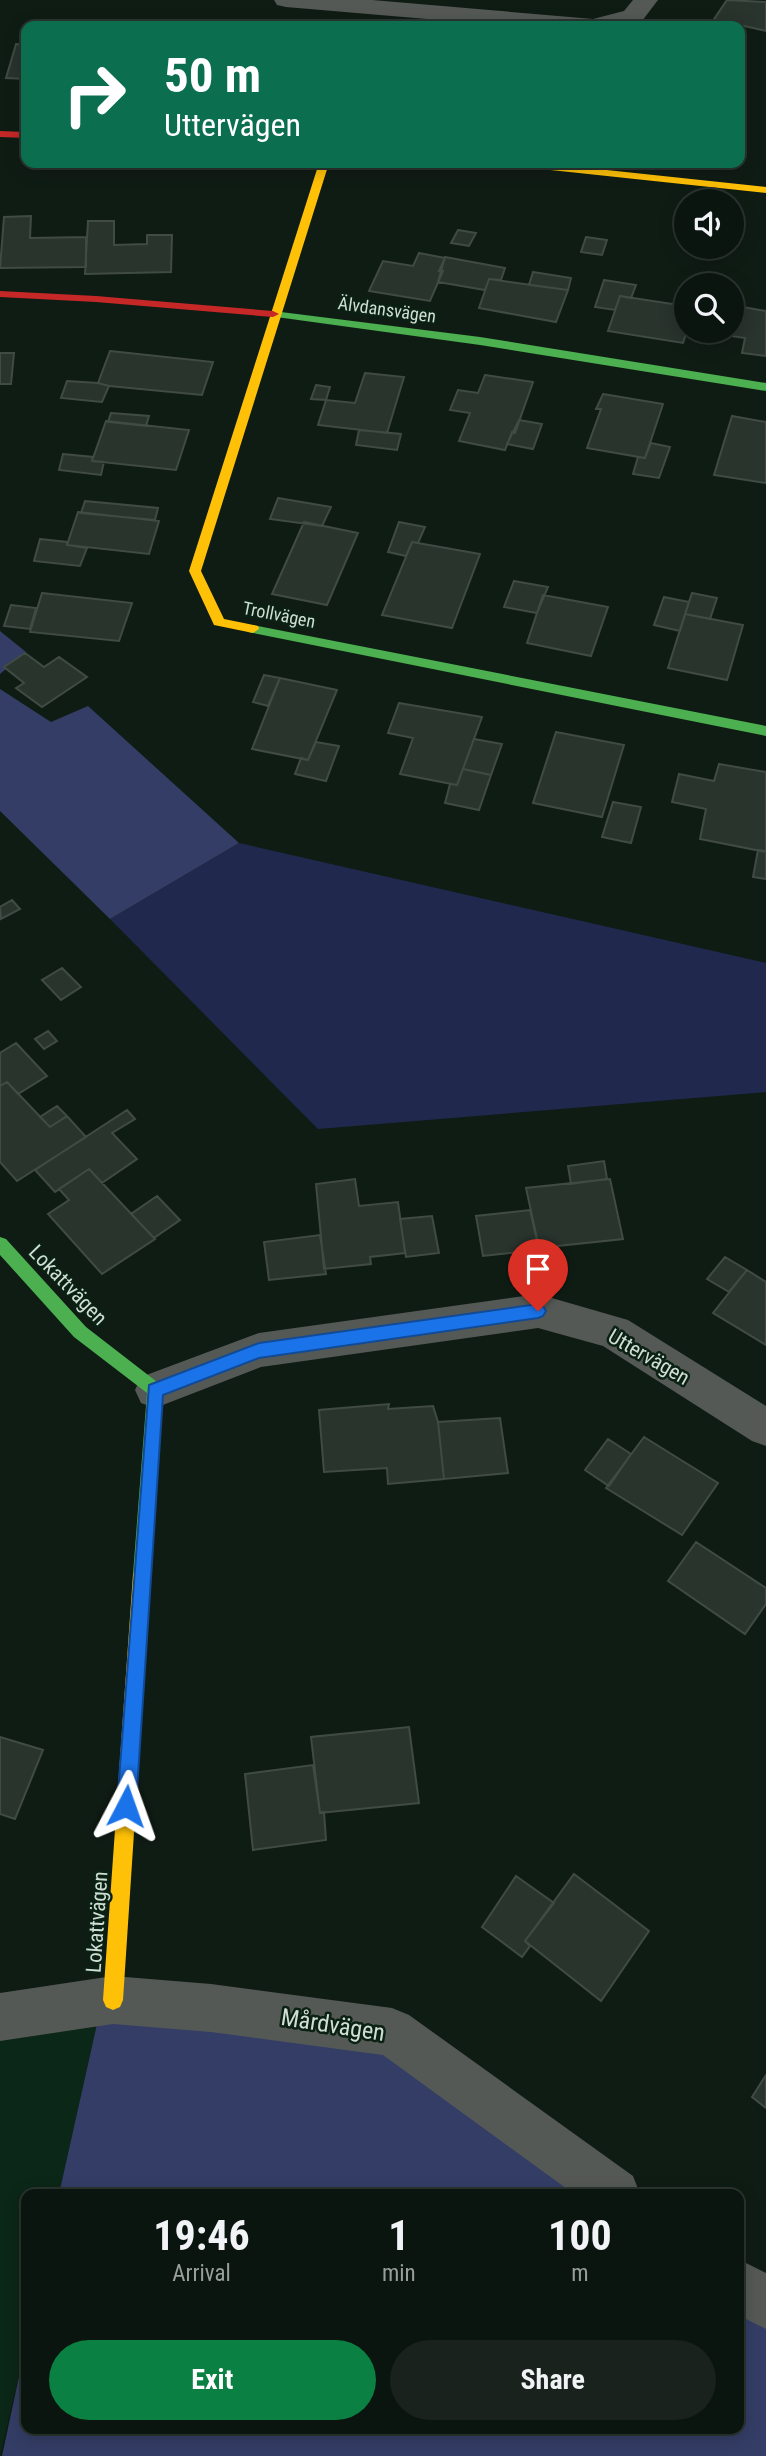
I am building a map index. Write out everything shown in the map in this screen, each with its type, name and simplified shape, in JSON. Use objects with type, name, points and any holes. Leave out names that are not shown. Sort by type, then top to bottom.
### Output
[{"type":"street","points":[[286,0],[377,17],[473,21]]},
{"type":"street","points":[[613,21],[633,16],[646,0]]},
{"type":"street","points":[[0,134],[21,135]]},
{"type":"street","name":"Trollvägen","points":[[322,168],[195,571],[219,622],[766,731]]},
{"type":"street","points":[[560,168],[766,190]]},
{"type":"street","name":"Älvdansvägen","points":[[0,294],[104,297],[275,314],[599,358],[766,387]]},
{"type":"street","name":"Lokattvägen","points":[[0,1244],[80,1332],[155,1390],[113,2000]]},
{"type":"street","name":"Uttervägen","points":[[155,1390],[259,1350],[538,1311],[614,1332],[766,1428]]},
{"type":"street","name":"Mårdvägen","points":[[0,2017],[113,2000],[211,2008],[392,2032],[608,2189]]},
{"type":"street","points":[[744,2288],[766,2304]]},
{"type":"shaded area","points":[[0,631],[26,652],[0,674]]},
{"type":"shaded area","points":[[0,689],[51,722],[88,706],[239,843],[110,919],[0,811]]},
{"type":"shaded area","points":[[239,843],[766,963],[766,1092],[318,1129],[110,919]]},
{"type":"shaded area","points":[[99,2015],[60,2189],[21,2189],[21,2366],[0,2456],[0,2029]]},
{"type":"shaded area","points":[[99,2015],[392,2032],[608,2189],[60,2189]]},
{"type":"shaded area","points":[[744,2288],[766,2304],[766,2456],[2,2456],[21,2367],[21,2434],[744,2434]]},
{"type":"building","points":[[727,0],[766,2],[766,31],[745,26],[745,21],[714,19]]},
{"type":"building","points":[[16,44],[21,44],[21,79],[6,78]]},
{"type":"building","points":[[31,216],[30,238],[86,237],[86,267],[0,268],[4,217]]},
{"type":"building","points":[[88,221],[114,221],[114,245],[147,244],[147,235],[172,235],[171,272],[85,274]]},
{"type":"building","points":[[458,230],[476,233],[469,246],[451,243]]},
{"type":"building","points":[[586,237],[607,240],[602,255],[581,252]]},
{"type":"building","points":[[419,253],[445,258],[439,271],[443,271],[430,301],[369,291],[383,261],[413,266]]},
{"type":"building","points":[[445,257],[505,268],[501,280],[489,279],[485,290],[438,282]]},
{"type":"building","points":[[533,272],[571,278],[568,290],[529,285]]},
{"type":"building","points":[[489,279],[568,290],[556,322],[479,308]]},
{"type":"building","points":[[604,280],[636,285],[631,298],[620,296],[615,310],[595,307]]},
{"type":"building","points":[[620,296],[674,304],[674,342],[608,331]]},
{"type":"building","points":[[744,307],[766,311],[766,356],[742,353],[745,338]]},
{"type":"building","points":[[110,351],[213,362],[202,395],[109,386],[98,383]]},
{"type":"building","points":[[0,353],[14,353],[11,384],[0,384]]},
{"type":"building","points":[[365,373],[404,377],[387,433],[318,425],[326,400],[355,403]]},
{"type":"building","points":[[485,375],[533,382],[515,433],[512,432],[505,450],[459,441],[470,413],[450,410],[458,390],[478,393]]},
{"type":"building","points":[[67,381],[109,386],[102,402],[61,398]]},
{"type":"building","points":[[316,385],[330,387],[326,400],[311,399]]},
{"type":"building","points":[[603,394],[663,404],[645,458],[587,448],[601,409],[596,409]]},
{"type":"building","points":[[111,413],[149,416],[146,426],[108,422]]},
{"type":"building","points":[[732,416],[766,422],[766,483],[714,475]]},
{"type":"building","points":[[519,420],[542,424],[533,449],[507,444]]},
{"type":"building","points":[[106,421],[189,430],[176,470],[92,461]]},
{"type":"building","points":[[359,430],[401,434],[397,450],[356,445]]},
{"type":"building","points":[[651,443],[670,447],[659,478],[633,474],[638,457],[645,458]]},
{"type":"building","points":[[63,454],[93,457],[92,461],[104,462],[101,475],[59,470]]},
{"type":"building","points":[[278,498],[331,507],[322,526],[270,519]]},
{"type":"building","points":[[85,501],[158,508],[155,520],[81,513]]},
{"type":"building","points":[[78,512],[159,521],[149,554],[67,545]]},
{"type":"building","points":[[304,522],[358,533],[327,605],[272,594]]},
{"type":"building","points":[[399,522],[425,527],[418,543],[412,542],[406,556],[388,552]]},
{"type":"building","points":[[40,539],[67,542],[67,545],[87,548],[80,566],[34,561]]},
{"type":"building","points":[[412,542],[480,554],[452,628],[382,615]]},
{"type":"building","points":[[514,581],[548,587],[537,613],[504,607]]},
{"type":"building","points":[[42,593],[132,603],[119,641],[30,632]]},
{"type":"building","points":[[692,593],[717,598],[710,619],[685,614]]},
{"type":"building","points":[[543,595],[608,607],[591,656],[527,643]]},
{"type":"building","points":[[664,597],[689,602],[680,631],[654,625]]},
{"type":"building","points":[[11,605],[36,608],[30,629],[4,626]]},
{"type":"building","points":[[685,614],[743,625],[727,680],[668,668]]},
{"type":"building","points":[[25,653],[44,667],[59,657],[87,677],[42,707],[16,688],[24,683],[4,667]]},
{"type":"building","points":[[264,675],[280,678],[268,706],[253,702]]},
{"type":"building","points":[[280,678],[337,690],[308,760],[252,749]]},
{"type":"building","points":[[399,703],[482,717],[457,785],[400,774],[413,738],[388,733]]},
{"type":"building","points":[[556,732],[624,745],[602,817],[533,803]]},
{"type":"building","points":[[474,739],[502,744],[491,775],[463,769]]},
{"type":"building","points":[[316,742],[339,746],[326,781],[295,774],[301,758],[308,760]]},
{"type":"building","points":[[719,764],[766,772],[766,852],[700,839],[706,809],[672,802],[679,774],[714,781]]},
{"type":"building","points":[[463,769],[491,775],[479,810],[445,803],[450,784],[457,785]]},
{"type":"building","points":[[613,802],[641,807],[631,843],[602,837]]},
{"type":"building","points":[[758,850],[766,851],[766,879],[753,877]]},
{"type":"building","points":[[12,900],[20,909],[1,919],[0,907]]},
{"type":"building","points":[[62,968],[81,987],[61,1000],[42,980]]},
{"type":"building","points":[[48,1031],[57,1041],[44,1049],[35,1039]]},
{"type":"building","points":[[16,1043],[47,1076],[18,1094],[7,1082],[0,1086],[0,1053]]},
{"type":"building","points":[[7,1082],[50,1127],[67,1116],[86,1137],[17,1181],[0,1162],[0,1086]]},
{"type":"building","points":[[57,1106],[67,1116],[50,1127],[40,1117]]},
{"type":"building","points":[[127,1110],[135,1119],[112,1133],[137,1159],[102,1183],[89,1169],[55,1192],[35,1170]]},
{"type":"building","points":[[604,1161],[607,1179],[571,1184],[568,1166]]},
{"type":"building","points":[[89,1169],[155,1239],[102,1274],[48,1214],[69,1200],[59,1189]]},
{"type":"building","points":[[355,1179],[359,1206],[398,1202],[405,1253],[370,1257],[371,1264],[324,1269],[316,1184]]},
{"type":"building","points":[[610,1179],[623,1239],[539,1248],[526,1188]]},
{"type":"building","points":[[157,1196],[180,1220],[154,1238],[131,1214]]},
{"type":"building","points":[[530,1210],[539,1250],[483,1256],[476,1216]]},
{"type":"building","points":[[432,1216],[439,1253],[406,1257],[400,1219]]},
{"type":"building","points":[[320,1235],[326,1274],[269,1280],[264,1242]]},
{"type":"building","points":[[725,1257],[747,1270],[729,1292],[707,1279]]},
{"type":"building","points":[[747,1270],[766,1282],[766,1345],[713,1313]]},
{"type":"building","points":[[389,1404],[388,1409],[433,1406],[438,1422],[444,1479],[388,1484],[387,1468],[324,1472],[319,1410]]},
{"type":"building","points":[[500,1418],[508,1473],[444,1479],[438,1422]]},
{"type":"building","points":[[644,1437],[718,1483],[682,1535],[606,1488]]},
{"type":"building","points":[[608,1439],[631,1454],[609,1486],[585,1470]]},
{"type":"building","points":[[696,1542],[766,1588],[766,1604],[745,1634],[668,1581]]},
{"type":"building","points":[[409,1727],[419,1803],[320,1813],[311,1737]]},
{"type":"building","points":[[0,1737],[43,1750],[15,1819],[0,1814]]},
{"type":"building","points":[[313,1765],[320,1813],[324,1812],[326,1840],[253,1850],[245,1774]]},
{"type":"building","points":[[574,1874],[649,1931],[601,2001],[525,1941]]},
{"type":"building","points":[[516,1876],[554,1903],[525,1941],[530,1946],[522,1957],[482,1927]]},
{"type":"building","points":[[766,2075],[766,2108],[752,2097]]},
{"type":"traffic: fast","points":[[273,314],[480,341],[766,387]]},
{"type":"traffic: fast","points":[[253,629],[766,731]]},
{"type":"traffic: fast","points":[[0,1244],[80,1332],[155,1390],[142,1574]]},
{"type":"traffic: slow","points":[[253,629],[219,622],[195,571],[322,168]]},
{"type":"traffic: slow","points":[[560,168],[766,190]]},
{"type":"traffic: slow","points":[[113,2000],[142,1574]]},
{"type":"traffic: jam","points":[[0,134],[21,135]]},
{"type":"traffic: jam","points":[[0,294],[273,314]]},
{"type":"route","points":[[126,1806],[155,1390],[259,1350],[538,1311]]}]
